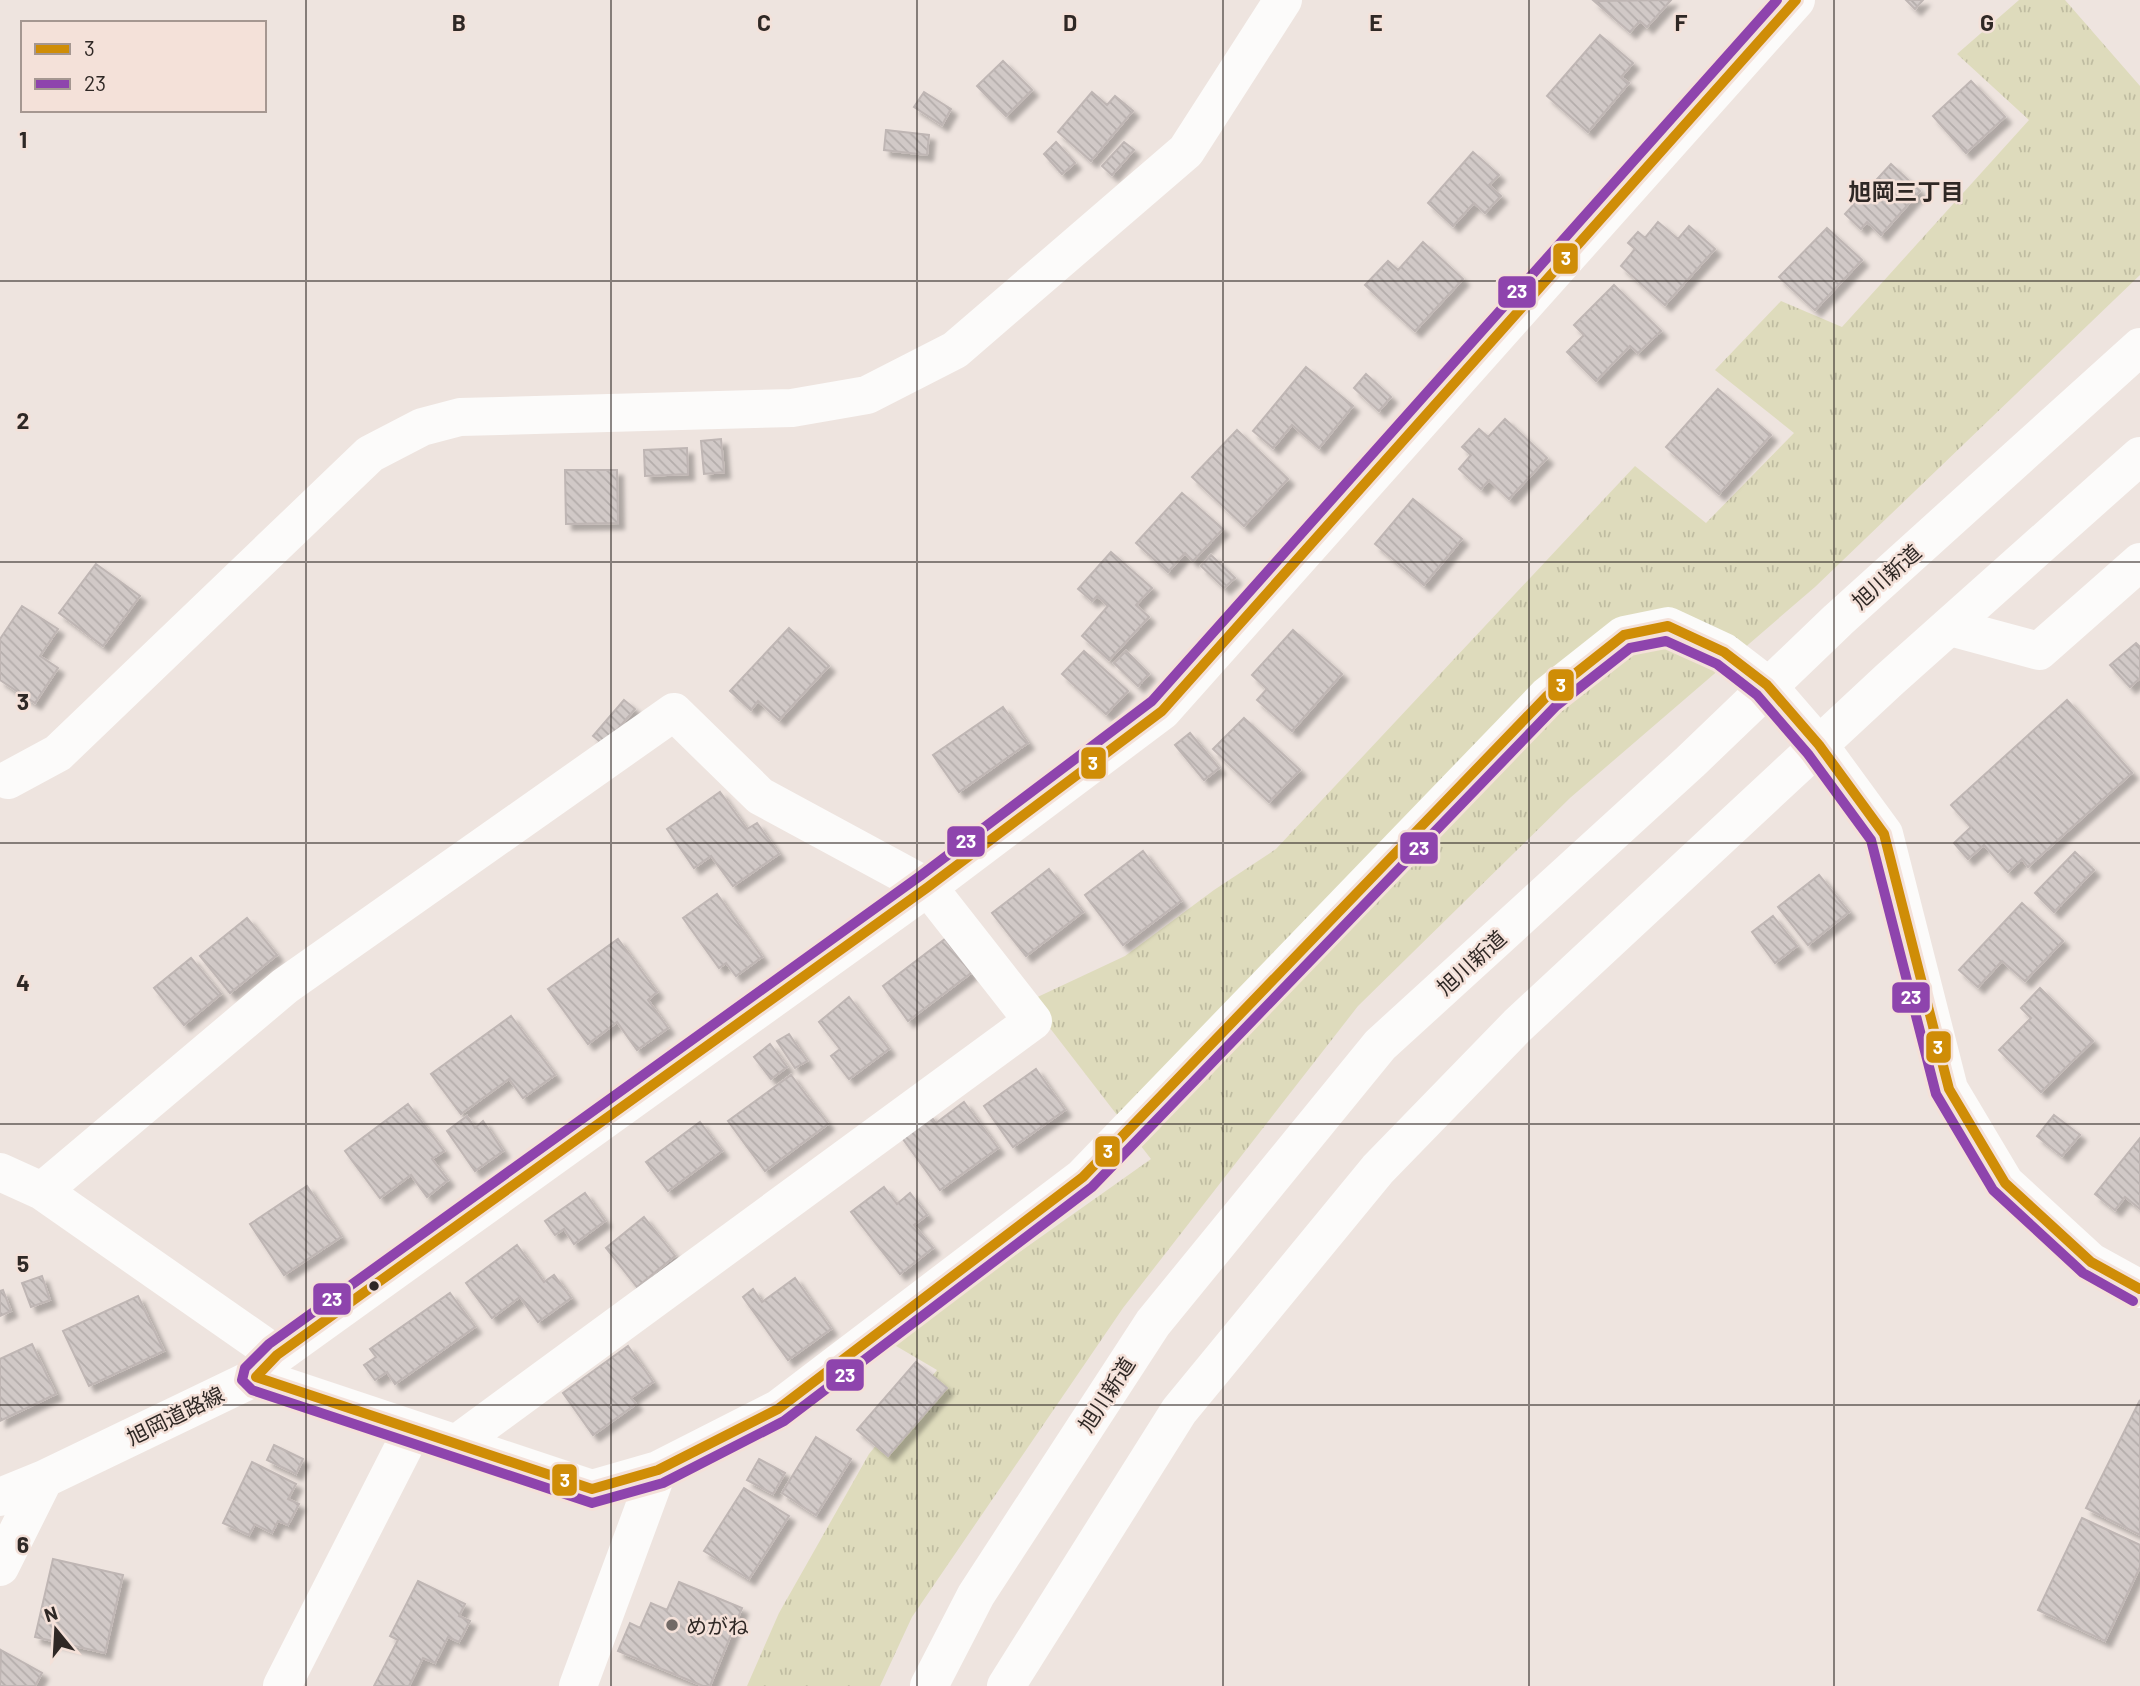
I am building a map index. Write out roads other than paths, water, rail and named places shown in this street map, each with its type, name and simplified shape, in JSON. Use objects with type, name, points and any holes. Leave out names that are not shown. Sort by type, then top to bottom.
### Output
[{"type":"main road","points":[[8,780],[58,753],[370,454],[422,426],[460,417],[792,408],[867,395],[955,350],[1186,151],[1283,0]]},
{"type":"main road","name":"旭岡道路線","points":[[0,1497],[44,1479],[266,1366],[928,887],[1162,711],[1796,0]]},
{"type":"main road","name":"旭川新道","points":[[929,1686],[976,1595],[1153,1323],[1380,1045],[1690,762],[1768,685],[2140,347]]},
{"type":"main road","points":[[1006,1686],[1179,1412],[1378,1169],[1518,1025],[1819,745],[2140,456]]},
{"type":"main road","points":[[1950,627],[2039,650],[2140,562]]},
{"type":"main road","points":[[0,1172],[42,1191],[266,1366],[412,1431],[592,1489],[658,1470],[778,1409],[1083,1177],[1547,696],[1624,635],[1668,626],[1724,652],[1768,685],[1819,745],[1884,834],[1950,1089],[2005,1184],[2091,1262],[2140,1289]]},
{"type":"main road","points":[[42,1191],[285,986],[674,712],[760,796],[928,887],[1033,1021],[456,1444]]},
{"type":"main road","points":[[282,1686],[412,1431]]},
{"type":"main road","points":[[578,1686],[658,1470]]},
{"type":"main road","points":[[0,1567],[44,1479]]},
{"type":"place","name":"めがね","points":[[672,1625]]},
{"type":"district","name":"旭岡三丁目","points":[[1906,191]]}]
